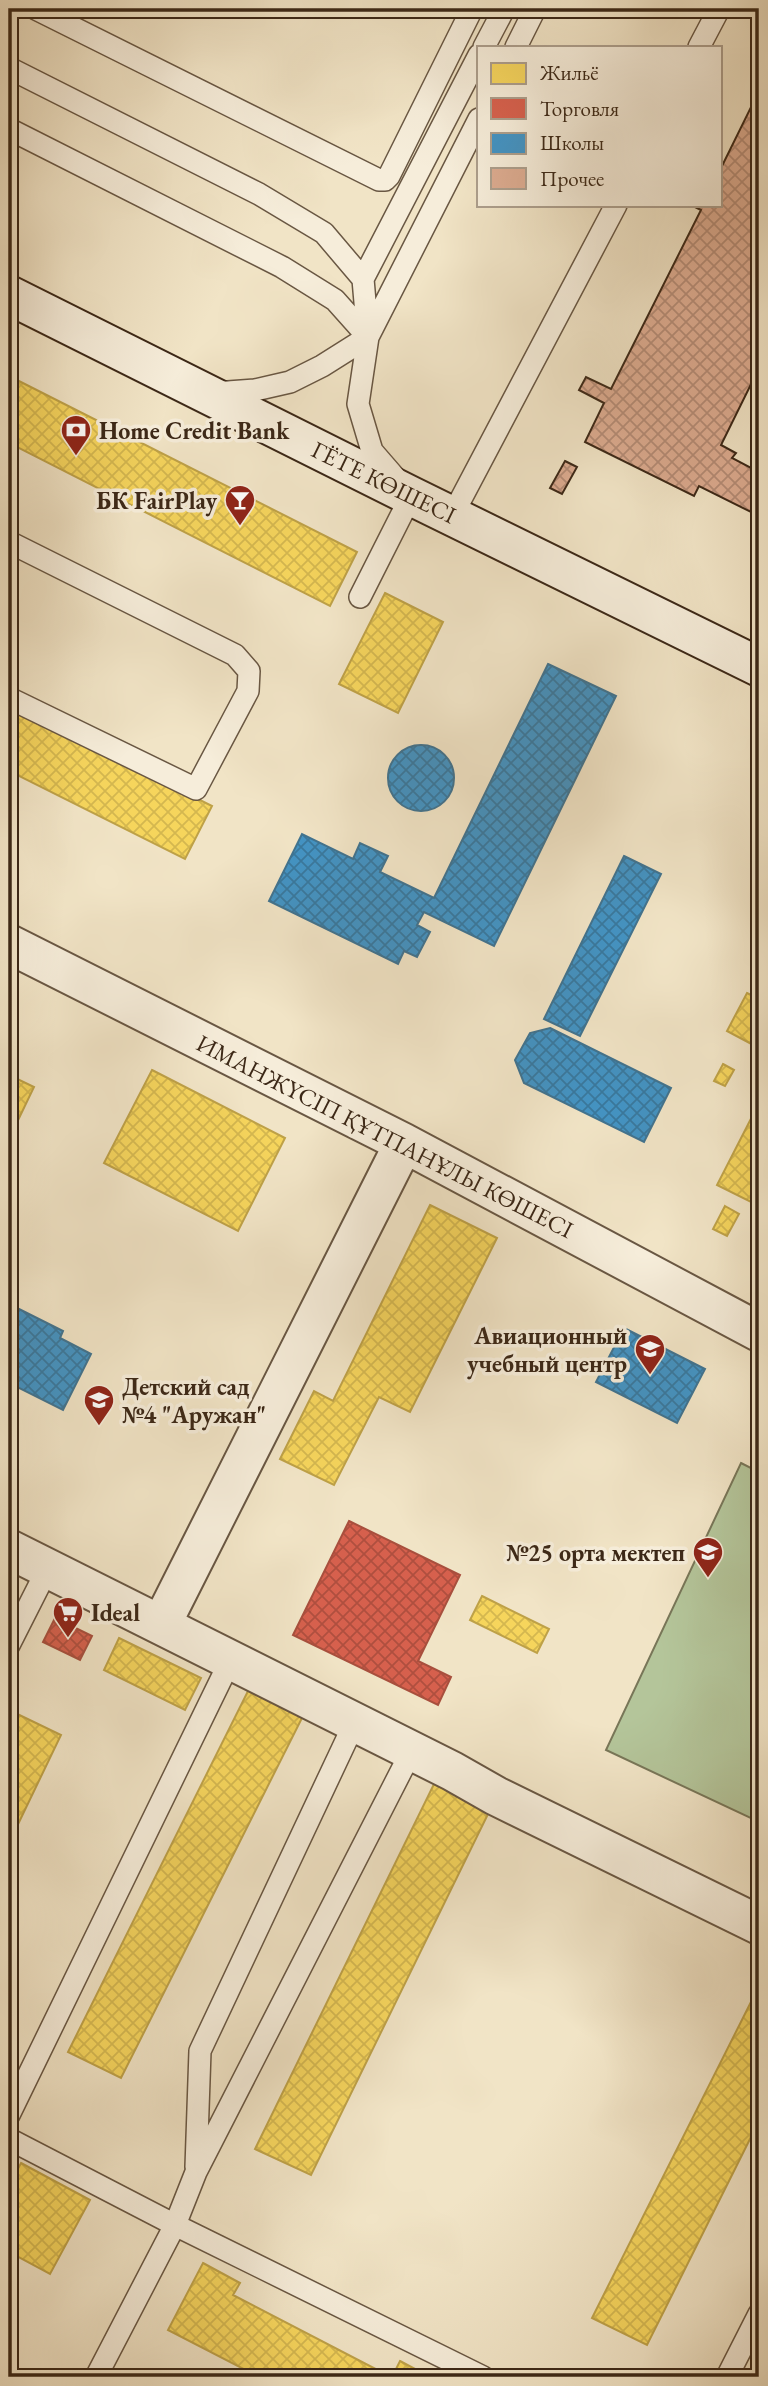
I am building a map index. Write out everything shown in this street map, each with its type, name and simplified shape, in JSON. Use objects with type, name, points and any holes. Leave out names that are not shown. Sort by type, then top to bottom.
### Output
[{"type":"street","name":"ГЁТЕ КӨШЕСІ","points":[[9,295],[759,667]]},
{"type":"street","name":"ИМАНЖҮСІП ҚҰТПАНҰЛЫ КӨШЕСІ","points":[[9,944],[404,1143],[759,1332]]},
{"type":"street","points":[[161,1625],[404,1143]]},
{"type":"street","points":[[9,1549],[452,1771],[496,1796],[759,1925]]},
{"type":"lane","points":[[36,9],[379,180],[385,180],[389,176],[472,9]]},
{"type":"lane","points":[[485,46],[504,9]]},
{"type":"lane","points":[[516,46],[535,9]]},
{"type":"lane","points":[[700,46],[719,9]]},
{"type":"lane","points":[[360,597],[411,496],[372,451],[358,404],[368,337],[363,279],[477,59]]},
{"type":"lane","points":[[9,68],[281,207],[324,233],[363,279]]},
{"type":"lane","points":[[208,394],[255,390],[290,382],[322,366],[368,337],[477,123]]},
{"type":"lane","points":[[9,130],[282,267],[335,300],[368,337]]},
{"type":"lane","points":[[452,516],[615,206]]},
{"type":"lane","points":[[9,542],[235,655],[249,671],[248,691],[196,789],[9,698]]},
{"type":"lane","points":[[9,1645],[48,1569]]},
{"type":"lane","points":[[9,2115],[230,1661]]},
{"type":"lane","points":[[196,2172],[200,2051],[354,1724]]},
{"type":"lane","points":[[96,2377],[175,2225],[196,2172],[411,1752]]},
{"type":"lane","points":[[9,2139],[175,2225],[483,2377]]},
{"type":"lane","points":[[727,2377],[759,2314]]},
{"type":"green space","name":"№25 орта мектеп","points":[[741,1463],[759,1472],[757,1821],[606,1750]]},
{"type":"building: Жильё","points":[[9,376],[357,552],[330,606],[9,443]]},
{"type":"building: Жильё","points":[[385,593],[443,622],[398,713],[339,684]]},
{"type":"building: Жильё","points":[[9,705],[212,806],[185,859],[9,771]]},
{"type":"building: Жильё","points":[[747,993],[759,999],[759,1048],[727,1031]]},
{"type":"building: Жильё","points":[[723,1064],[734,1070],[725,1086],[714,1081]]},
{"type":"building: Жильё","points":[[152,1070],[285,1138],[238,1231],[104,1163]]},
{"type":"building: Жильё","points":[[9,1075],[34,1087],[9,1139]]},
{"type":"building: Жильё","points":[[759,1103],[759,1206],[717,1185]]},
{"type":"building: Жильё","points":[[430,1205],[497,1238],[410,1412],[379,1397],[334,1485],[280,1459],[314,1391],[333,1401]]},
{"type":"building: Жильё","points":[[725,1206],[739,1214],[727,1236],[713,1229]]},
{"type":"building: Жильё","points":[[482,1596],[549,1629],[537,1653],[470,1620]]},
{"type":"building: Жильё","points":[[119,1638],[201,1678],[185,1710],[104,1670]]},
{"type":"building: Жильё","points":[[249,1689],[303,1716],[121,2078],[68,2052]]},
{"type":"building: Жильё","points":[[9,1710],[61,1735],[9,1843]]},
{"type":"building: Жильё","points":[[434,1784],[490,1810],[311,2175],[255,2149]]},
{"type":"building: Жильё","points":[[759,1986],[759,2121],[647,2345],[592,2318]]},
{"type":"building: Жильё","points":[[21,2163],[90,2200],[50,2274],[9,2252],[9,2179],[12,2180]]},
{"type":"building: Жильё","points":[[203,2263],[240,2283],[233,2295],[391,2377],[259,2377],[168,2330]]},
{"type":"building: Жильё","points":[[400,2361],[430,2377],[392,2377]]},
{"type":"building: Торговля","points":[[349,1521],[460,1575],[418,1661],[451,1677],[438,1705],[293,1635]]},
{"type":"building: Торговля","name":"Ideal","points":[[55,1618],[92,1636],[80,1660],[43,1642]]},
{"type":"building: Школы","points":[[548,664],[616,696],[494,946],[424,912],[417,925],[430,932],[417,957],[404,951],[398,964],[269,901],[302,834],[353,859],[360,843],[388,856],[380,872],[434,898]]},
{"type":"building: Школы","points":[[421,745],[434,747],[449,760],[454,778],[452,791],[439,806],[421,811],[408,809],[393,796],[388,778],[390,765],[403,750]]},
{"type":"building: Школы","points":[[624,856],[661,874],[580,1036],[544,1019]]},
{"type":"building: Школы","points":[[550,1028],[671,1088],[644,1142],[524,1083],[515,1060],[530,1033]]},
{"type":"building: Школы","points":[[9,1304],[63,1331],[60,1338],[91,1354],[63,1410],[9,1383]]},
{"type":"building: Школы","name":"Авиационный учебный центр","points":[[624,1328],[705,1369],[677,1423],[596,1382]]},
{"type":"building: Прочее","points":[[755,99],[759,101],[759,368],[721,445],[736,453],[732,458],[759,472],[759,516],[699,486],[694,496],[585,442],[604,403],[579,390],[586,377],[611,389],[701,210],[693,206],[722,206],[722,166]]},
{"type":"building: Прочее","points":[[565,461],[577,467],[562,494],[550,488]]},
{"type":"place","name":"Home Credit Bank","points":[[76,457]]},
{"type":"place","name":"БК FairPlay","points":[[240,527]]},
{"type":"place","name":"Авиационный учебный центр","points":[[650,1376]]},
{"type":"place","name":"Детский сад №4 \"Аружан\"","points":[[99,1427]]},
{"type":"place","name":"№25 орта мектеп","points":[[708,1579]]},
{"type":"place","name":"Ideal","points":[[68,1639]]}]
